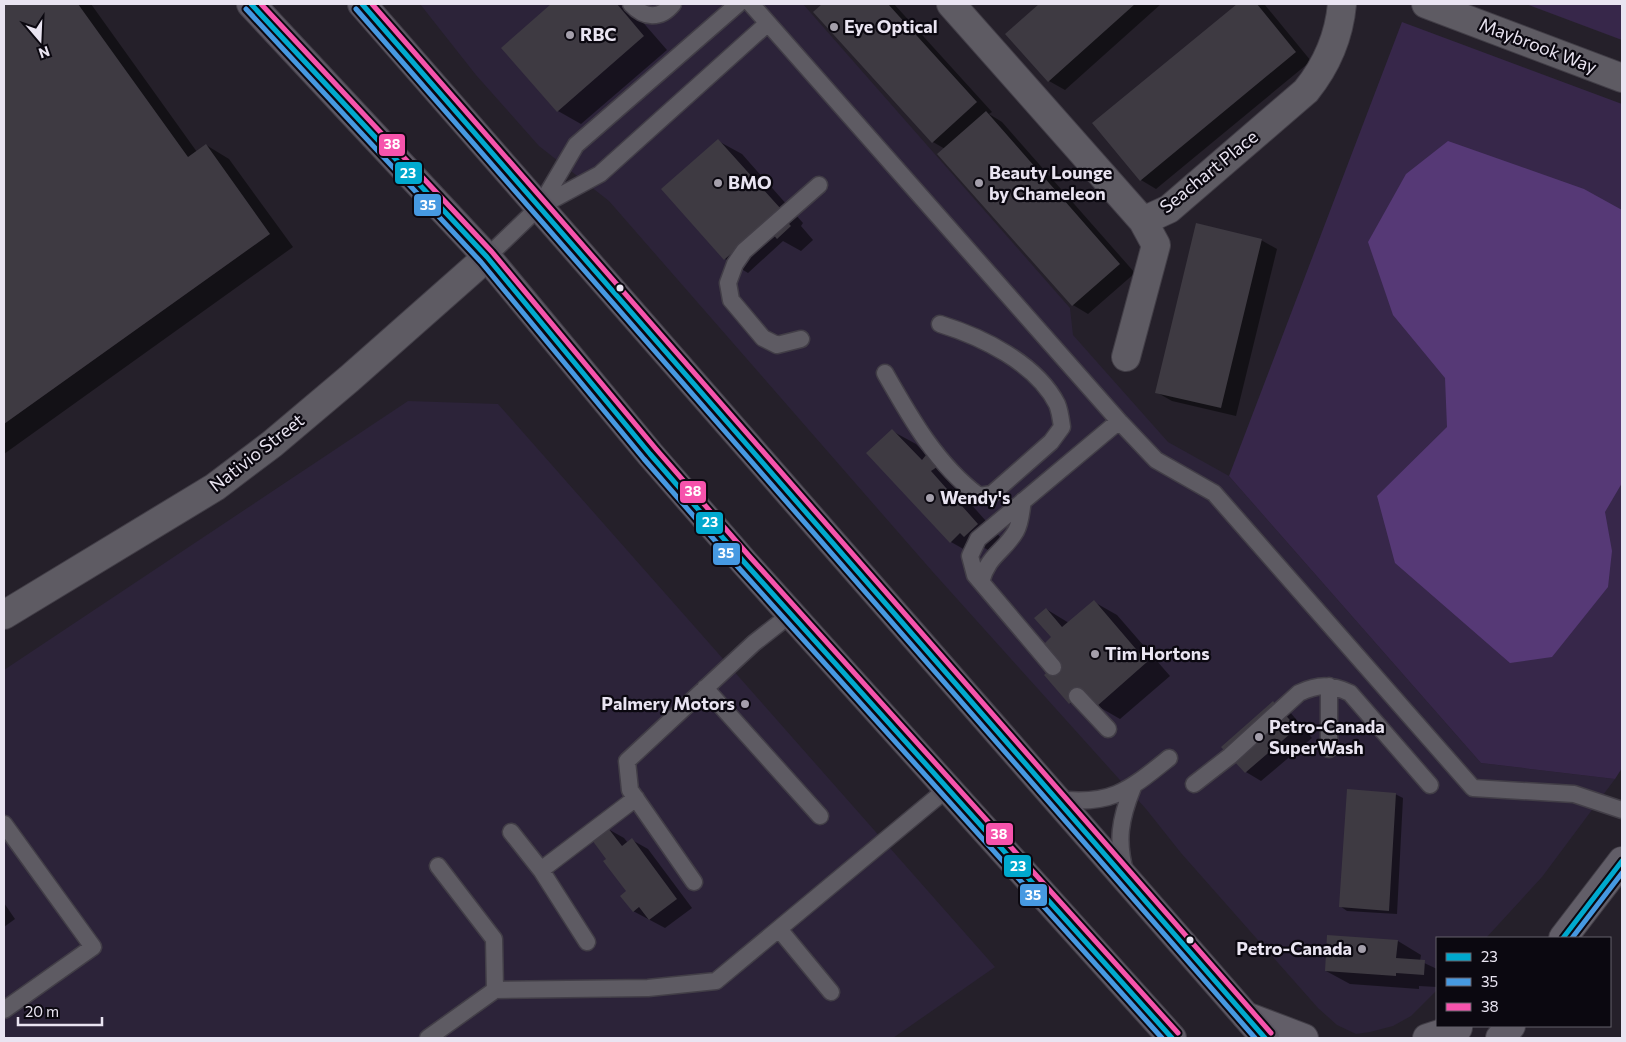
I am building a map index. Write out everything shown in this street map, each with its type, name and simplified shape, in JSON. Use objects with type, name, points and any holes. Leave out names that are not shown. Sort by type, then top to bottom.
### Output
[{"type":"main road","points":[[251,4],[487,257],[650,454],[791,614],[1172,1038]]},
{"type":"main road","points":[[362,4],[1265,1038]]},
{"type":"main road","points":[[1564,937],[1622,861]]},
{"type":"main road","points":[[1246,1016],[1304,1038]]},
{"type":"main road","points":[[1500,1038],[1510,1027]]},
{"type":"main road","points":[[1427,1038],[1455,1031]]},
{"type":"street","name":"Seachart Place","points":[[965,8],[1144,221],[1169,210],[1306,91],[1320,73],[1340,29],[1342,4]]},
{"type":"street","name":"Maybrook Way","points":[[1426,4],[1622,78]]},
{"type":"street","points":[[1126,357],[1156,245],[1144,221]]},
{"type":"street","name":"Nativio Street","points":[[4,615],[215,487],[272,444],[349,379],[487,257]]},
{"type":"lane","points":[[631,4],[640,13],[655,16],[662,14],[673,4]]},
{"type":"lane","points":[[539,208],[576,145],[738,4]]},
{"type":"lane","points":[[751,4],[1119,421],[1156,460],[1214,493],[1473,788],[1574,794],[1622,810]]},
{"type":"lane","points":[[487,257],[539,208],[600,174],[768,23]]},
{"type":"lane","points":[[801,339],[777,345],[763,338],[731,300],[728,283],[735,264],[744,251],[819,185]]},
{"type":"lane","points":[[885,373],[918,431],[967,487],[979,496],[992,494],[1051,442],[1062,427],[1058,406],[1046,387],[1030,369],[968,333],[940,324]]},
{"type":"lane","points":[[1053,666],[981,582],[971,566],[973,547],[978,539],[1119,421]]},
{"type":"lane","points":[[981,582],[989,561],[1015,534],[1019,525],[1023,501]]},
{"type":"lane","points":[[694,882],[630,790],[627,761],[754,643],[791,614]]},
{"type":"lane","points":[[1329,686],[1329,748]]},
{"type":"lane","points":[[1194,784],[1230,756],[1299,693],[1311,687],[1329,686],[1338,687],[1355,698],[1430,785]]},
{"type":"lane","points":[[705,688],[820,816]]},
{"type":"lane","points":[[1077,696],[1108,729]]},
{"type":"lane","points":[[1054,798],[1079,802],[1103,799],[1132,787],[1169,758]]},
{"type":"lane","points":[[1129,884],[1122,862],[1120,839],[1122,815],[1132,787]]},
{"type":"lane","points":[[428,1038],[495,990],[648,988],[716,981],[948,788]]},
{"type":"lane","points":[[541,870],[636,798]]},
{"type":"lane","points":[[4,824],[93,947],[4,1010]]},
{"type":"lane","points":[[511,832],[541,870],[587,942]]},
{"type":"lane","points":[[438,866],[494,939],[495,990]]},
{"type":"lane","points":[[779,929],[831,992]]},
{"type":"shaded area","points":[[420,4],[803,4],[1070,308],[1073,335],[1168,442],[1229,476],[1481,763],[1615,779],[1542,877],[1487,937],[1436,937],[1436,991],[1411,1016],[1393,1026],[1356,1034],[1337,1025],[1318,1008],[1181,853],[1146,809],[932,571],[609,201],[539,146],[476,75]]},
{"type":"shaded area","points":[[1526,4],[1622,4],[1622,40]]},
{"type":"shaded area","points":[[1402,22],[1622,104],[1622,768],[1615,779],[1481,763],[1229,476]]},
{"type":"shaded area","points":[[1448,141],[1584,189],[1622,210],[1622,483],[1605,512],[1612,551],[1608,587],[1552,657],[1510,663],[1395,563],[1377,496],[1447,427],[1445,378],[1393,315],[1368,242],[1406,174]]},
{"type":"shaded area","points":[[408,401],[498,404],[995,967],[893,1038],[4,1038],[4,670]]},
{"type":"building","points":[[4,4],[78,4],[188,157],[206,144],[270,234],[4,424]]},
{"type":"building","points":[[551,4],[617,4],[644,36],[557,112],[501,48]]},
{"type":"building","points":[[822,4],[888,4],[977,102],[932,143],[813,12]]},
{"type":"building","points":[[1039,4],[1135,4],[1048,82],[1005,34]]},
{"type":"building","points":[[1237,4],[1257,4],[1296,52],[1140,181],[1092,123]]},
{"type":"building","points":[[986,111],[1120,264],[1072,306],[937,154]]},
{"type":"building","points":[[718,139],[781,209],[778,212],[791,226],[777,239],[764,224],[724,260],[661,189]]},
{"type":"building","points":[[1196,223],[1262,239],[1221,408],[1155,393]]},
{"type":"building","name":"Wendy's","points":[[892,429],[922,460],[926,455],[937,467],[931,471],[978,524],[964,537],[960,533],[950,543],[866,453]]},
{"type":"building","name":"Tim Hortons","points":[[1094,600],[1147,662],[1096,707],[1083,691],[1069,704],[1044,675],[1058,662],[1043,645],[1051,637],[1034,618],[1046,608],[1062,627]]},
{"type":"building","name":"Petro-Canada SuperWash","points":[[1273,701],[1297,728],[1245,773],[1221,747]]},
{"type":"building","points":[[1347,789],[1396,793],[1389,911],[1339,907]]},
{"type":"building","points":[[608,828],[622,846],[632,838],[677,899],[649,920],[639,907],[633,912],[620,896],[626,891],[603,861],[606,859],[592,840]]},
{"type":"building","name":"Petro-Canada","points":[[1327,935],[1398,940],[1396,958],[1425,960],[1424,975],[1396,973],[1396,976],[1325,971]]},
{"type":"transit line","name":"23","points":[[251,4],[487,257],[650,454],[744,562],[1172,1038]]},
{"type":"transit line","name":"38","points":[[261,4],[492,252],[656,449],[750,557],[1178,1033]]},
{"type":"transit line","name":"23","points":[[362,4],[1265,1038]]},
{"type":"transit line","name":"38","points":[[372,4],[1271,1033]]},
{"type":"transit line","name":"35","points":[[246,9],[481,262],[644,459],[738,567],[1162,1038]]},
{"type":"transit line","name":"35","points":[[356,9],[1255,1038]]},
{"type":"transit line","name":"23","points":[[1564,937],[1622,861]]},
{"type":"transit line","name":"35","points":[[1573,937],[1622,873]]},
{"type":"place","name":"Eye Optical","points":[[834,27]]},
{"type":"place","name":"RBC","points":[[570,35]]},
{"type":"place","name":"BMO","points":[[718,183]]},
{"type":"place","name":"Beauty Lounge by Chameleon","points":[[979,183]]},
{"type":"place","name":"Wendy's","points":[[930,498]]},
{"type":"place","name":"Tim Hortons","points":[[1095,654]]},
{"type":"place","name":"Palmery Motors","points":[[745,704]]},
{"type":"place","name":"Petro-Canada SuperWash","points":[[1259,737]]},
{"type":"place","name":"Petro-Canada","points":[[1362,949]]}]
